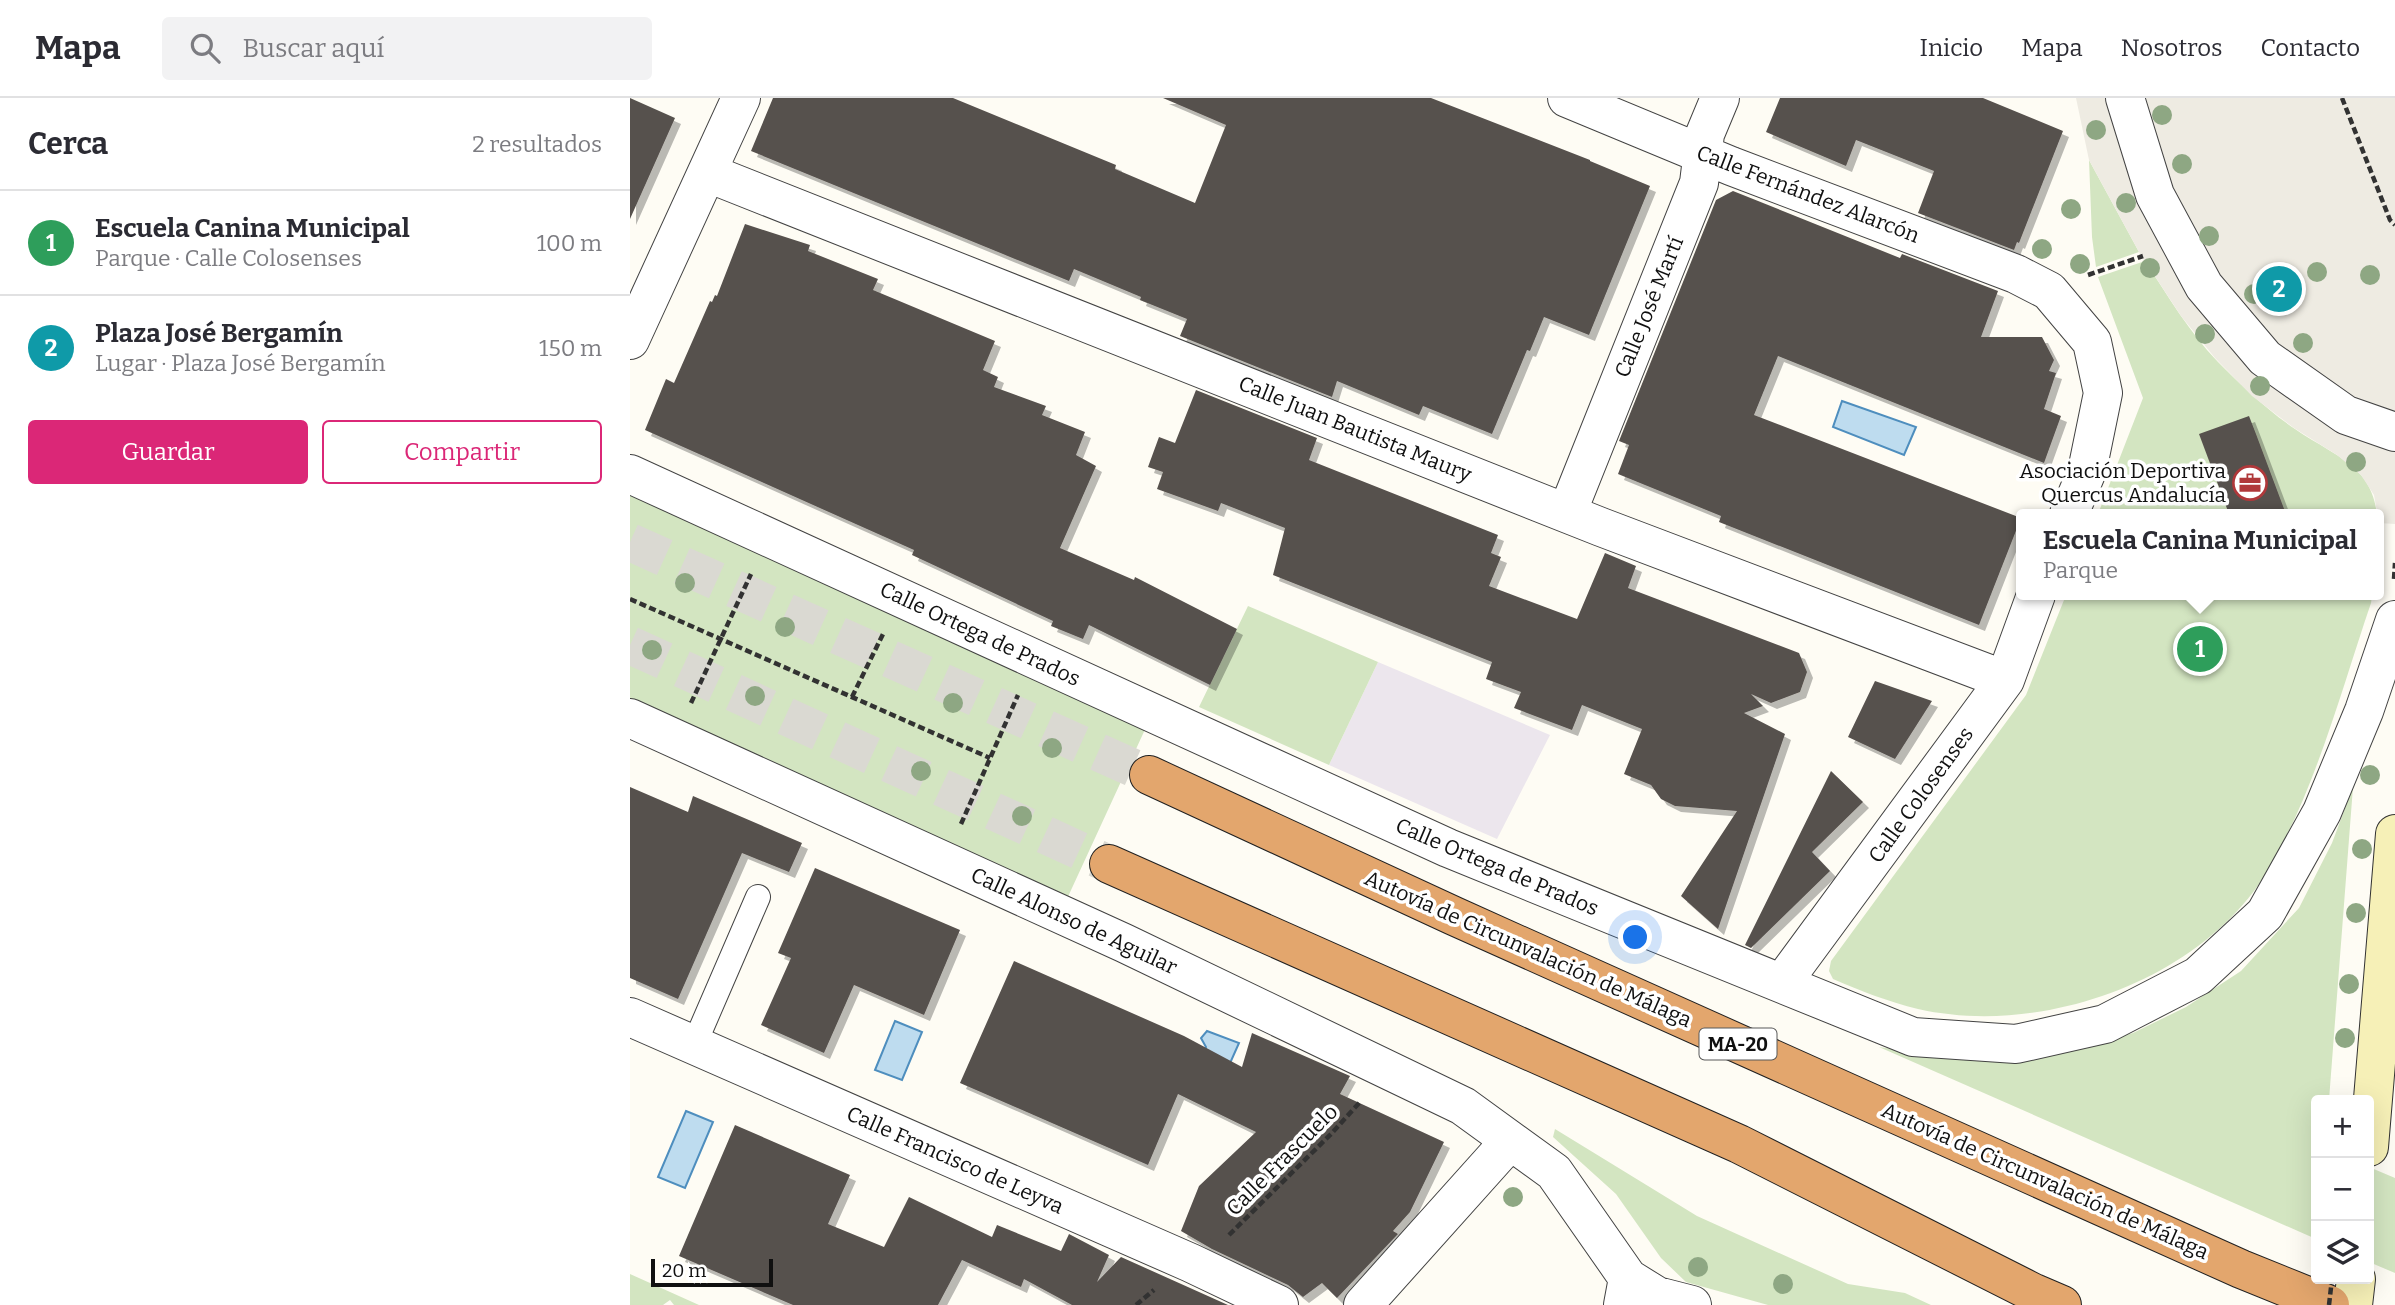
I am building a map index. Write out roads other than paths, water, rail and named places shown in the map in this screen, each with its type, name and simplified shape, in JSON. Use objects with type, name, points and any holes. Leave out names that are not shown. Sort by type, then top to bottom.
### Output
[{"type":"highway","name":"Autovía de Circunvalación de Málaga","points":[[1149,775],[1454,916],[2241,1269],[2330,1305]]},
{"type":"highway","points":[[1109,864],[1739,1144],[2062,1305]]},
{"type":"main road","points":[[2373,1095],[2395,834]]},
{"type":"main road","points":[[2353,1305],[2355,1284]]},
{"type":"street","points":[[630,341],[741,98]]},
{"type":"street","name":"Calle Fernández Alarcón","points":[[1567,98],[2016,274],[2049,291],[2092,342],[2103,393],[2087,471],[2071,509]]},
{"type":"street","name":"Calle José Martí","points":[[1567,513],[1699,183],[1705,134],[1720,98]]},
{"type":"street","points":[[2124,98],[2155,195],[2204,286],[2265,358],[2346,415],[2395,432]]},
{"type":"street","name":"Calle Juan Bautista Maury","points":[[708,173],[1567,513],[2005,680]]},
{"type":"street","name":"Calle Ortega de Prados","points":[[630,474],[1448,848],[1913,1037],[2016,1044],[2105,1024],[2198,976],[2265,914],[2322,812],[2364,711],[2395,620]]},
{"type":"street","name":"Calle Colosenses","points":[[1782,983],[2005,680],[2034,600]]},
{"type":"street","name":"Calle Alonso de Aguilar","points":[[630,718],[1124,943],[1463,1106],[1554,1172],[1626,1292]]},
{"type":"street","name":"Calle Francisco de Leyva","points":[[630,1017],[1191,1263],[1279,1305]]},
{"type":"street","points":[[1363,1305],[1510,1141]]},
{"type":"street","points":[[1626,1292],[1692,1305]]},
{"type":"lane","points":[[694,1045],[758,897]]},
{"type":"water","points":[[1842,401],[1916,427],[1904,455],[1833,427]]},
{"type":"water","points":[[895,1021],[922,1032],[902,1080],[875,1070]]},
{"type":"water","points":[[1207,1031],[1239,1043],[1215,1097],[1189,1085],[1206,1047],[1201,1038]]},
{"type":"water","points":[[686,1111],[713,1122],[685,1188],[658,1177]]},
{"type":"tunnel","points":[[630,542],[1149,775]]},
{"type":"tunnel","points":[[630,645],[1109,864]]},
{"type":"place","name":"Plaza José Bergamín","points":[[2279,289]]},
{"type":"place","name":"Asociación Deportiva Quercus Andalucía","points":[[2250,483]]},
{"type":"place","name":"Escuela Canina Municipal","points":[[2200,649]]}]
